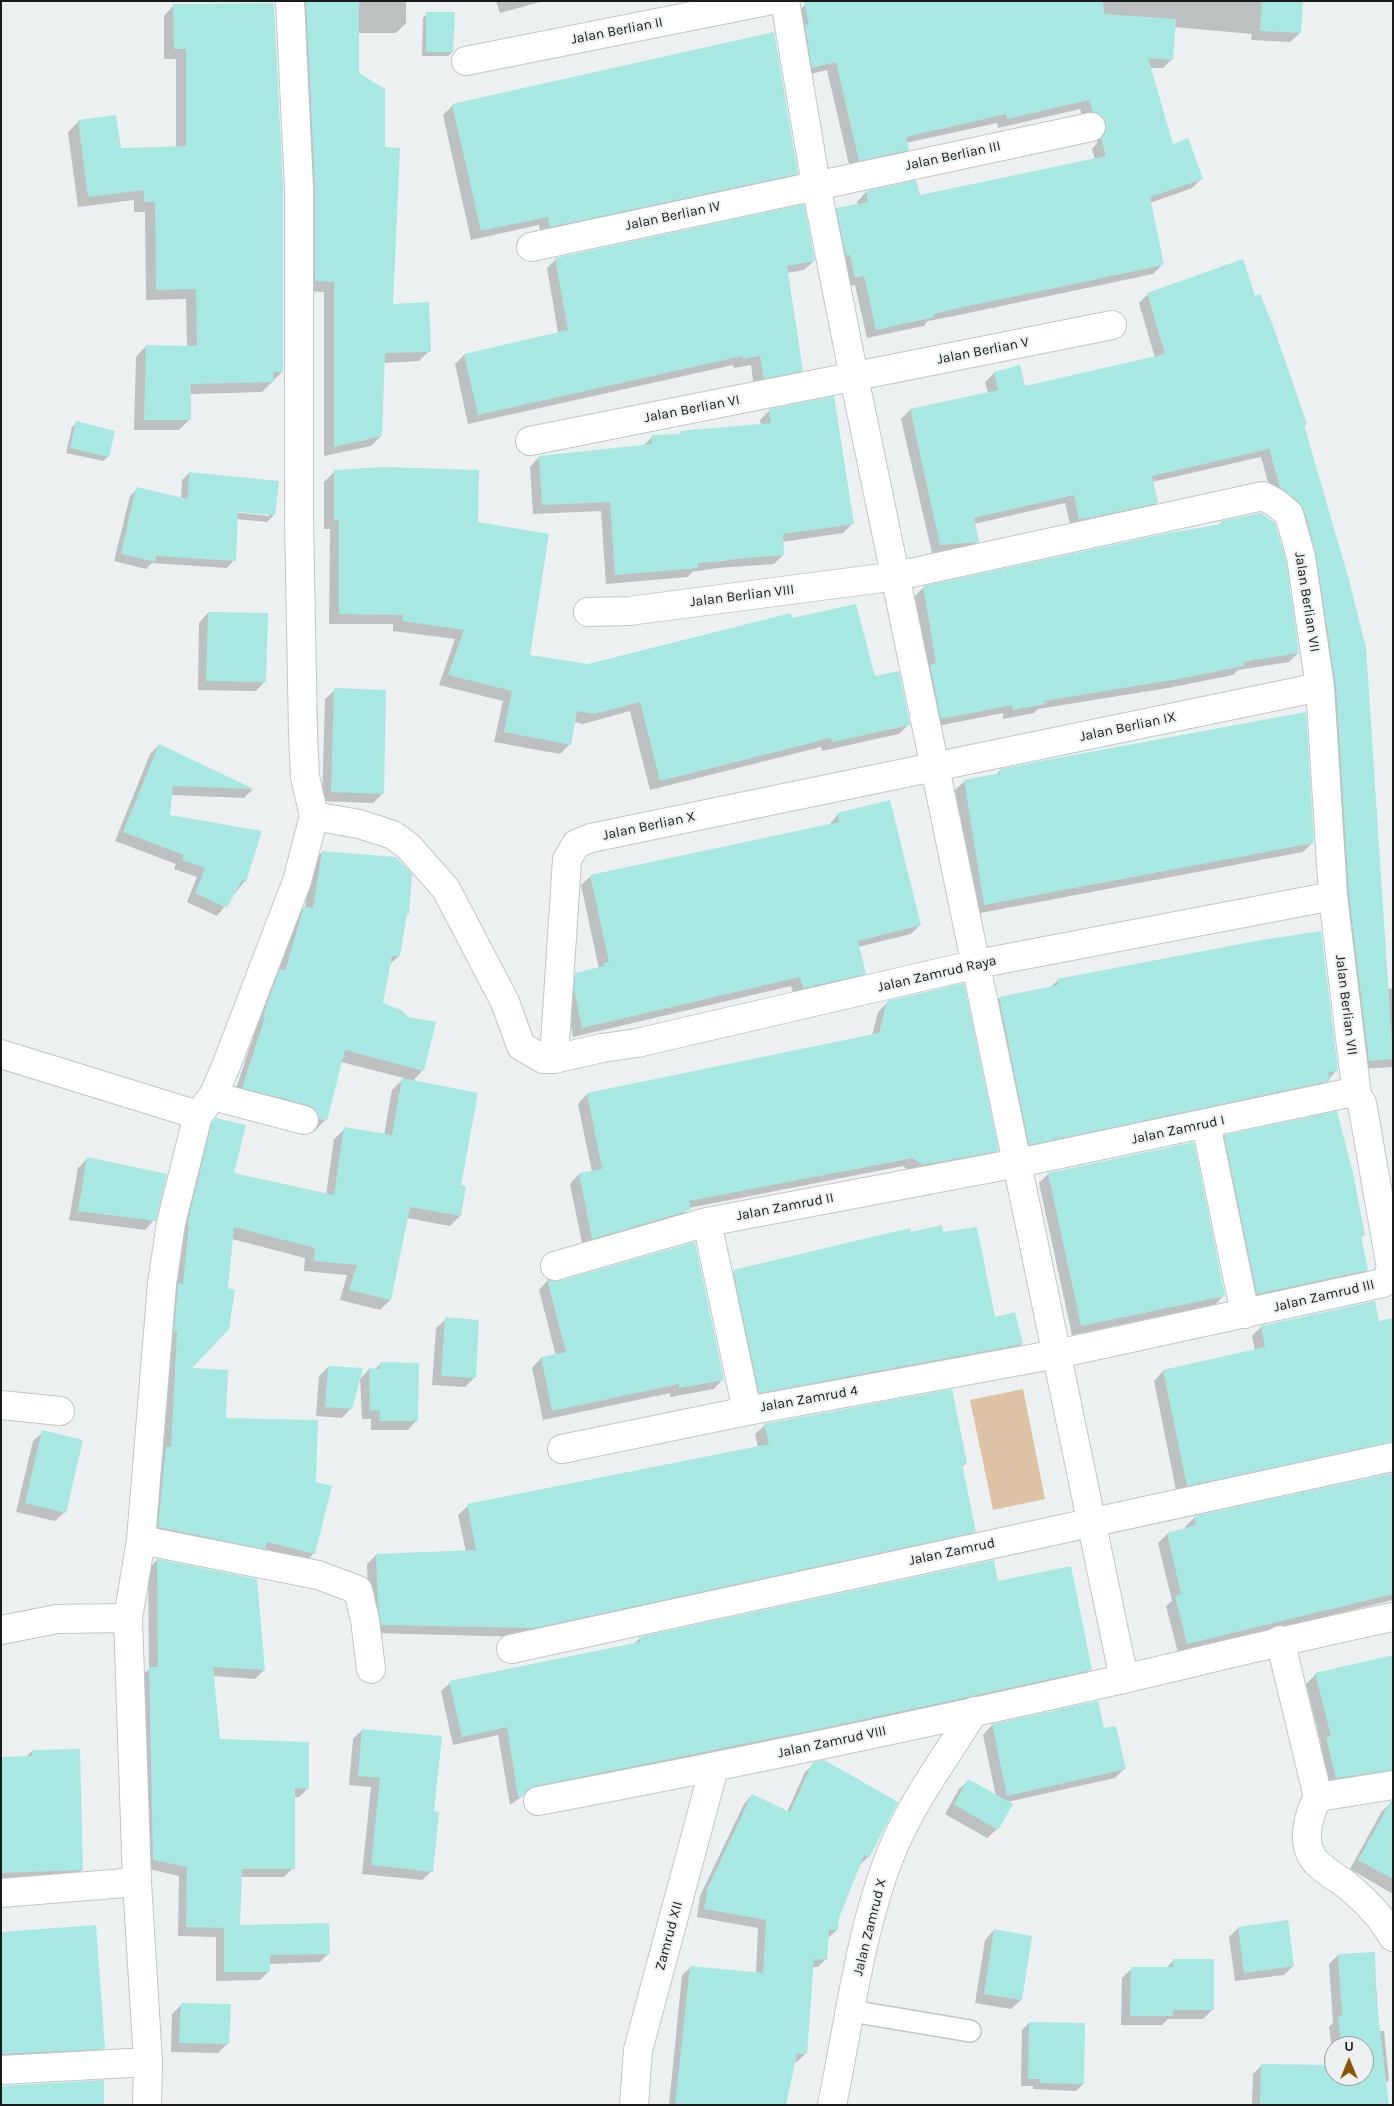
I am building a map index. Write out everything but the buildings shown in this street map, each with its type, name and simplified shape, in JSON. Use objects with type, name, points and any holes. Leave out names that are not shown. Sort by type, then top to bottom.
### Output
[{"type":"street","points":[[147,2105],[148,2062],[137,1882],[128,1618],[140,1540],[162,1284],[170,1223],[206,1106],[297,881],[314,816],[305,777],[303,734],[299,518],[299,188],[290,1]]},
{"type":"street","name":"Jalan Berlian II","points":[[466,61],[767,1]]},
{"type":"street","points":[[785,1],[816,185],[854,377],[897,576],[1124,1678],[1280,1640],[1393,1617]]},
{"type":"street","name":"Jalan Berlian III","points":[[816,185],[1091,127]]},
{"type":"street","name":"Jalan Berlian IV","points":[[531,247],[816,185]]},
{"type":"street","name":"Jalan Berlian V","points":[[854,377],[1112,325]]},
{"type":"street","name":"Jalan Berlian VI","points":[[530,441],[854,377]]},
{"type":"street","name":"Jalan Berlian VII","points":[[897,576],[1263,496],[1276,502],[1289,514],[1301,557],[1320,687],[1348,1095]]},
{"type":"street","name":"Jalan Berlian VIII","points":[[588,612],[629,611],[897,576]]},
{"type":"street","name":"Jalan Berlian IX","points":[[936,767],[1320,687]]},
{"type":"street","name":"Jalan Berlian X","points":[[549,1059],[567,860],[576,844],[591,838],[936,767]]},
{"type":"street","points":[[314,816],[359,824],[393,835],[408,846],[446,889],[505,1002],[521,1046],[549,1059]]},
{"type":"street","name":"Jalan Zamrud Raya","points":[[549,1059],[637,1043],[977,964],[1333,896]]},
{"type":"street","points":[[1,1054],[206,1106],[304,1120]]},
{"type":"street","name":"Jalan Zamrud I","points":[[1018,1163],[1348,1095]]},
{"type":"street","name":"Jalan Zamrud III","points":[[1057,1354],[1383,1283],[1390,1274],[1391,1268],[1362,1103],[1348,1095]]},
{"type":"street","points":[[1206,1124],[1245,1314]]},
{"type":"street","name":"Jalan Zamrud II","points":[[555,1266],[707,1222],[1018,1163]]},
{"type":"street","points":[[707,1222],[747,1411]]},
{"type":"street","name":"Jalan Zamrud 4","points":[[562,1449],[747,1411],[1057,1354]]},
{"type":"street","points":[[1,1405],[60,1412]]},
{"type":"street","name":"Jalan Zamrud","points":[[511,1649],[1393,1457]]},
{"type":"street","points":[[140,1540],[318,1575],[358,1590],[365,1620],[371,1669]]},
{"type":"street","points":[[1,1630],[57,1619],[128,1618]]},
{"type":"street","points":[[1280,1640],[1318,1797],[1310,1812],[1307,1827],[1308,1844],[1316,1862],[1348,1887],[1384,1921],[1393,1937]]},
{"type":"street","name":"Jalan Zamrud VIII","points":[[538,1801],[714,1768],[1124,1678]]},
{"type":"street","name":"Jalan Zamrud X","points":[[832,2105],[874,1900],[891,1852],[917,1804],[974,1712]]},
{"type":"street","name":"Zamrud XII","points":[[634,2105],[638,2050],[714,1768]]},
{"type":"street","points":[[1318,1797],[1393,1785]]},
{"type":"street","points":[[1,1893],[137,1882]]},
{"type":"street","points":[[1,2070],[148,2062]]},
{"type":"lane","points":[[851,2011],[970,2031]]},
{"type":"shaded area","points":[[1023,1389],[1045,1499],[993,1510],[970,1400]]}]
